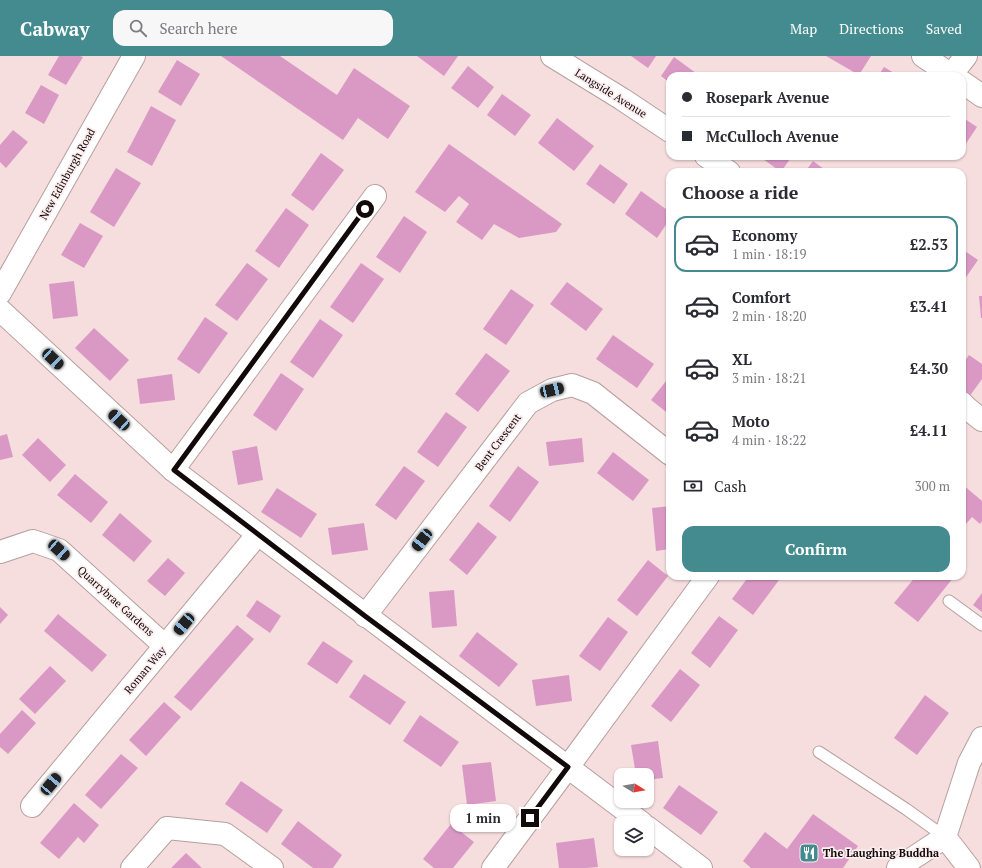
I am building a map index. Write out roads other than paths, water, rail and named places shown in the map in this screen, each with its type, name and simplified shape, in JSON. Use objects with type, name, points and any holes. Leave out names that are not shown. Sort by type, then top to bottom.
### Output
[{"type":"street","name":"New Edinburgh Road","points":[[0,293],[134,56]]},
{"type":"street","name":"Langside Avenue","points":[[552,56],[666,128]]},
{"type":"street","points":[[923,56],[946,72]]},
{"type":"street","points":[[958,72],[966,56]]},
{"type":"street","points":[[966,85],[982,96]]},
{"type":"street","points":[[712,160],[723,168]]},
{"type":"street","points":[[174,470],[374,196]]},
{"type":"street","points":[[0,310],[174,470],[365,616],[633,816]]},
{"type":"street","name":"Bent Crescent","points":[[365,616],[528,403],[546,393],[572,385],[593,393],[666,451]]},
{"type":"street","points":[[966,406],[982,420]]},
{"type":"street","name":"Roman Way","points":[[32,806],[258,534]]},
{"type":"street","name":"Quarrybrae Gardens","points":[[0,552],[33,541],[59,550],[165,646]]},
{"type":"street","points":[[493,868],[705,580]]},
{"type":"street","points":[[898,868],[945,838],[969,763],[982,738]]},
{"type":"street","points":[[132,868],[167,828],[224,834],[272,868]]},
{"type":"street","points":[[654,832],[701,868]]},
{"type":"street","points":[[945,838],[969,868]]},
{"type":"lane","points":[[949,601],[982,625]]},
{"type":"lane","points":[[819,752],[945,838]]},
{"type":"place","name":"The Laughing Buddha","points":[[809,853]]}]
